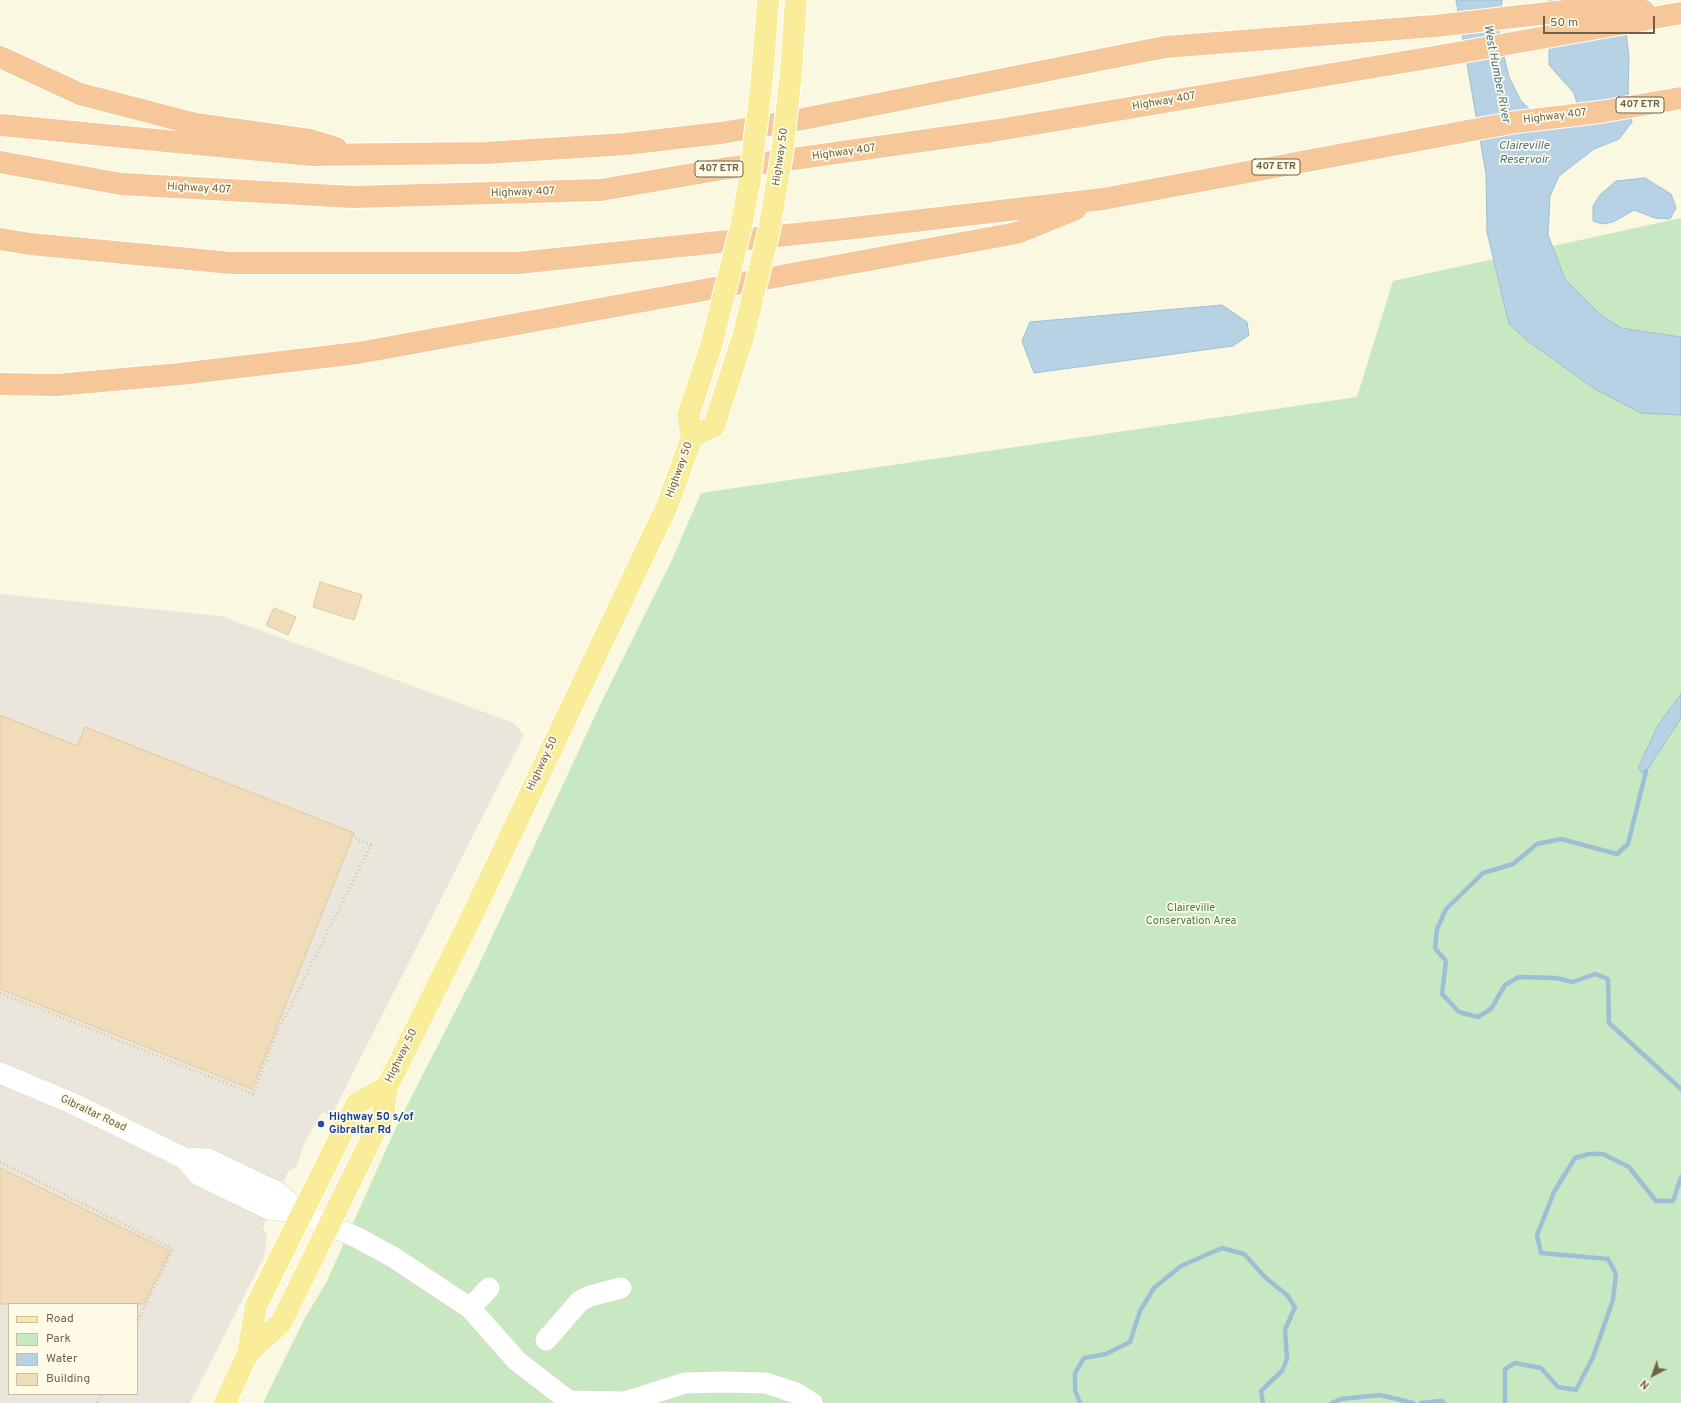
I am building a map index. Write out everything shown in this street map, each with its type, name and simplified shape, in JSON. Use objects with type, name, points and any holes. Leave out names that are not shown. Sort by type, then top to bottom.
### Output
[{"type":"highway","points":[[0,125],[311,155],[354,153],[486,153],[626,144],[721,133],[804,119],[1165,47],[1435,26],[1600,7],[1677,13]]},
{"type":"highway","name":"Highway 407","points":[[0,162],[121,184],[352,197],[601,190],[722,169],[992,132],[1434,57],[1677,13]]},
{"type":"highway","points":[[0,57],[80,94],[195,124],[310,140],[354,153]]},
{"type":"highway","name":"Highway 407","points":[[0,239],[30,244],[231,263],[518,263],[854,228],[1103,198],[1516,122],[1600,112],[1681,98]]},
{"type":"highway","points":[[0,384],[57,385],[180,374],[358,353],[431,341],[1017,233],[1103,198]]},
{"type":"main road","name":"Highway 50","points":[[248,1353],[281,1323],[382,1115],[387,1087],[474,912],[667,506],[692,437],[688,416],[711,346],[741,227],[750,178],[762,79],[768,0]]},
{"type":"main road","name":"Highway 50","points":[[692,437],[714,426],[743,337],[769,231],[782,154],[791,72],[796,0]]},
{"type":"main road","name":"Highway 50","points":[[225,1403],[248,1353],[256,1306],[356,1103],[387,1087]]},
{"type":"street","name":"Gibraltar Road","points":[[0,1074],[74,1104],[184,1158],[199,1175],[268,1209],[302,1213],[358,1238],[393,1257],[470,1308],[517,1361],[569,1401],[625,1402],[685,1383],[723,1382],[766,1383],[796,1393],[812,1403]]},
{"type":"street","points":[[470,1308],[489,1288]]},
{"type":"street","points":[[546,1340],[580,1301],[590,1296],[621,1288]]},
{"type":"path","points":[[0,993],[253,1094],[274,1039],[371,845],[354,838]]},
{"type":"path","points":[[0,1162],[173,1249],[138,1320]]},
{"type":"shaded area","points":[[0,594],[221,616],[514,723],[524,735],[331,1116],[322,1112],[303,1146],[297,1166],[288,1172],[263,1227],[267,1236],[264,1257],[190,1403],[0,1403]]},
{"type":"green space","name":"Claireville Conservation Area","points":[[1681,218],[1681,1403],[263,1403],[305,1318],[327,1281],[398,1123],[477,969],[600,705],[671,562],[701,493],[1357,397],[1393,281]]},
{"type":"water","name":"Claireville Reservoir","points":[[1456,0],[1502,0],[1499,36],[1509,77],[1521,101],[1536,115],[1581,117],[1574,93],[1549,65],[1549,0],[1622,0],[1629,57],[1628,91],[1632,122],[1619,139],[1594,149],[1559,176],[1550,196],[1548,235],[1565,279],[1601,315],[1621,328],[1681,337],[1681,415],[1641,413],[1595,389],[1529,342],[1509,324],[1487,232],[1486,174]]},
{"type":"water","points":[[1645,178],[1671,194],[1676,208],[1670,219],[1655,218],[1634,210],[1613,222],[1602,224],[1593,221],[1593,206],[1600,195],[1616,181]]},
{"type":"water","points":[[1222,305],[1247,322],[1249,335],[1233,346],[1034,373],[1022,341],[1030,322]]},
{"type":"water","points":[[1681,694],[1681,718],[1644,775],[1638,768],[1658,725]]},
{"type":"building","points":[[320,582],[362,595],[354,620],[313,607]]},
{"type":"building","points":[[274,608],[296,617],[288,635],[266,625]]},
{"type":"building","points":[[0,715],[77,746],[85,727],[354,833],[252,1089],[0,989]]},
{"type":"building","points":[[0,1168],[170,1251],[144,1304],[0,1304]]},
{"type":"waterway","points":[[1646,771],[1628,844],[1617,854],[1561,839],[1537,844],[1513,864],[1483,873],[1446,909],[1437,929],[1435,948],[1446,961],[1442,994],[1459,1012],[1478,1017],[1491,1009],[1505,985],[1519,977],[1556,978],[1573,982],[1595,974],[1608,979],[1609,1023],[1681,1089]]},
{"type":"waterway","points":[[1505,1403],[1505,1369],[1515,1363],[1541,1368],[1558,1387],[1576,1390],[1593,1357],[1613,1300],[1616,1274],[1608,1259],[1541,1253],[1537,1235],[1554,1192],[1575,1158],[1589,1154],[1603,1154],[1629,1167],[1656,1201],[1673,1201],[1681,1177]]},
{"type":"waterway","points":[[1080,1403],[1075,1390],[1075,1373],[1084,1358],[1106,1354],[1130,1342],[1140,1311],[1154,1288],[1181,1266],[1222,1248],[1244,1254],[1266,1278],[1287,1295],[1295,1307],[1285,1330],[1287,1359],[1282,1371],[1261,1391],[1263,1403]]},
{"type":"waterway","points":[[1332,1403],[1341,1399],[1380,1395],[1413,1403]]},
{"type":"waterway","points":[[1421,1403],[1442,1401],[1444,1403]]},
{"type":"place","name":"Highway 50 s/of Gibraltar Rd","points":[[321,1124]]},
{"type":"water label","name":"West Humber River","points":[[1496,74]]}]
